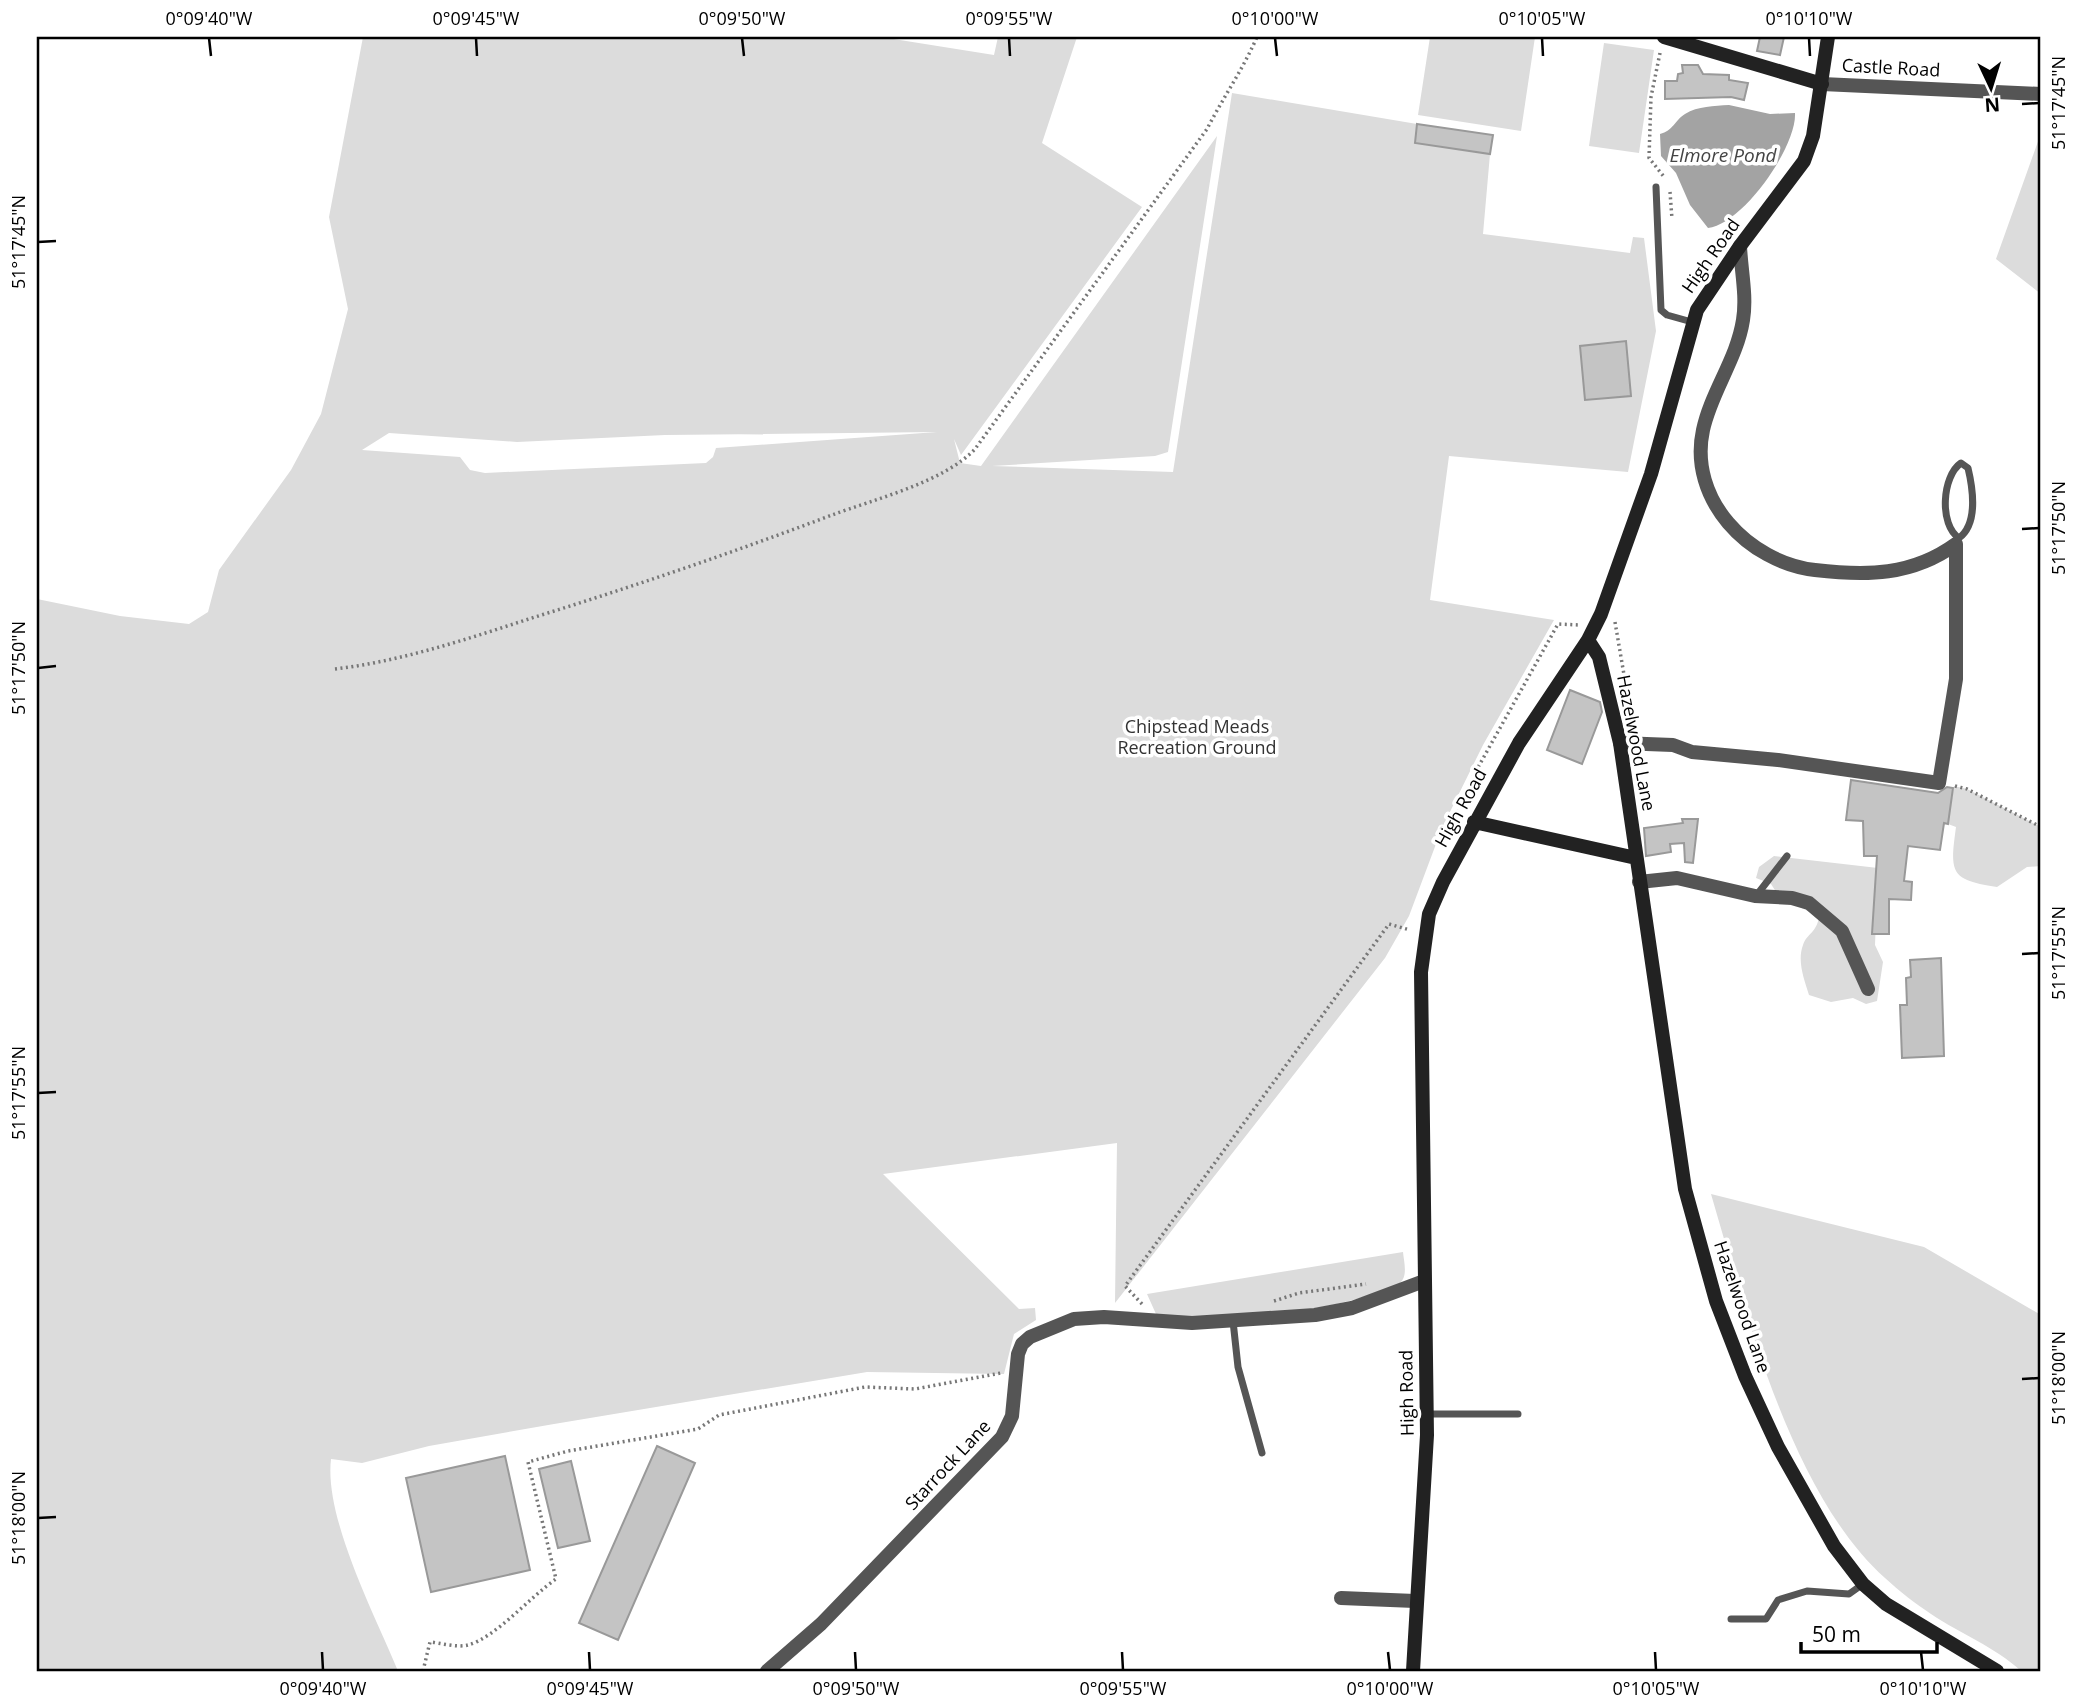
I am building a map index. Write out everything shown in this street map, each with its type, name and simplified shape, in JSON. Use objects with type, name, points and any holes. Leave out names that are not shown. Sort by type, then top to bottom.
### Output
[{"type":"street","name":"High Road","points":[[1413,1671],[1427,1414],[1421,984],[1423,943],[1433,903],[1474,822],[1519,743],[1588,640],[1601,614],[1651,474],[1692,322],[1705,296],[1804,161],[1813,136],[1828,37]]},
{"type":"street","points":[[1662,43],[1822,84]]},
{"type":"street","name":"Castle Road","points":[[1822,84],[2041,93]]},
{"type":"street","points":[[1740,246],[1743,319],[1703,428],[1699,456],[1715,508],[1736,532],[1764,553],[1805,569],[1852,574],[1905,569],[1933,561],[1958,541]]},
{"type":"street","points":[[1620,743],[1673,745],[1692,752],[1778,760],[1939,783],[1955,679],[1958,541]]},
{"type":"street","name":"Hazelwood Lane","points":[[1588,640],[1599,657],[1620,743],[1685,1189],[1716,1301],[1755,1400],[1778,1447],[1834,1546],[1863,1584],[1886,1604],[1997,1671]]},
{"type":"street","points":[[1474,822],[1636,858]]},
{"type":"street","points":[[1639,882],[1677,878],[1755,897],[1792,898],[1809,903],[1832,920],[1842,932],[1868,989]]},
{"type":"street","name":"Starrock Lane","points":[[767,1671],[821,1624],[1002,1437],[1012,1416],[1022,1345],[1030,1337],[1074,1319],[1104,1317],[1192,1323],[1315,1315],[1352,1308],[1424,1281]]},
{"type":"street","points":[[1341,1598],[1415,1601]]},
{"type":"lane","points":[[1656,187],[1661,310],[1667,315],[1692,322]]},
{"type":"lane","points":[[1961,463],[1968,468],[1972,504],[1970,523],[1958,541],[1947,523],[1947,502],[1948,481],[1952,470],[1961,463]]},
{"type":"lane","points":[[1755,897],[1787,856]]},
{"type":"lane","points":[[1233,1321],[1238,1367],[1262,1453]]},
{"type":"lane","points":[[1427,1414],[1518,1413]]},
{"type":"lane","points":[[1731,1619],[1766,1619],[1778,1600],[1807,1591],[1849,1594],[1863,1584]]},
{"type":"path","points":[[335,669],[396,659],[621,590],[733,552],[915,484],[960,463],[975,449],[1207,130],[1222,96],[1244,66],[1257,37]]},
{"type":"path","points":[[1662,43],[1651,97],[1649,158],[1664,175],[1671,195]]},
{"type":"path","points":[[1444,844],[1476,771],[1558,624],[1588,625],[1595,612],[1615,620],[1631,715]]},
{"type":"path","points":[[1939,783],[1967,789],[2041,827]]},
{"type":"path","points":[[1412,937],[1410,930],[1415,918]]},
{"type":"path","points":[[1146,1320],[1147,1309],[1125,1286],[1389,924],[1410,930]]},
{"type":"path","points":[[1273,1301],[1298,1293],[1370,1284]]},
{"type":"path","points":[[423,1671],[430,1642],[466,1646],[490,1636],[509,1616],[556,1579],[528,1462],[568,1451],[698,1429],[719,1415],[865,1387],[915,1389],[1017,1371]]},
{"type":"green space","name":"Chipstead Meads Recreation Ground","points":[[363,37],[881,37],[994,55],[998,37],[1077,37],[1042,143],[1142,207],[961,455],[954,439],[960,463],[981,466],[1217,136],[1168,452],[1155,456],[992,466],[1173,472],[1232,93],[1417,124],[1415,143],[1490,154],[1483,234],[1630,253],[1633,237],[1644,238],[1656,331],[1628,472],[1449,456],[1430,600],[1554,620],[1483,745],[1442,828],[1409,916],[1385,958],[1115,1303],[1117,1143],[883,1174],[1019,1309],[1035,1308],[1036,1320],[1014,1334],[1004,1374],[867,1372],[429,1446],[362,1463],[331,1459],[335,1509],[343,1537],[398,1671],[37,1671],[37,599],[120,616],[189,624],[208,612],[219,570],[291,470],[321,414],[348,309],[329,217]],"holes":[[[937,432],[716,448],[713,457],[706,463],[485,473],[470,470],[460,457],[362,450],[389,433],[517,442],[665,435]]]},
{"type":"green space","points":[[1430,37],[1535,37],[1521,131],[1418,115]]},
{"type":"green space","points":[[1604,43],[1654,50],[1639,153],[1589,146]]},
{"type":"green space","points":[[2041,133],[2041,294],[1996,259]]},
{"type":"green space","points":[[1954,786],[1967,789],[2041,827],[2041,866],[2027,867],[1997,887],[1961,877],[1956,871],[1953,854],[1956,827],[1948,824]]},
{"type":"green space","points":[[1774,856],[1878,868],[1875,945],[1883,962],[1877,1001],[1866,1004],[1853,998],[1831,1002],[1809,995],[1802,970],[1801,951],[1819,916],[1780,898],[1771,884],[1756,878],[1759,867]]},
{"type":"green space","points":[[1711,1194],[1924,1247],[2041,1315],[2041,1671],[2021,1671],[2000,1655],[1925,1610],[1885,1578],[1852,1542],[1823,1499],[1798,1451],[1776,1399]]},
{"type":"green space","points":[[1403,1252],[1405,1273],[1398,1284],[1357,1299],[1300,1310],[1209,1317],[1156,1314],[1147,1294]]},
{"type":"water","name":"Elmore Pond","points":[[1729,105],[1770,114],[1795,113],[1793,128],[1777,164],[1751,199],[1722,224],[1708,228],[1690,205],[1676,173],[1661,156],[1660,134],[1690,111]]},
{"type":"building","points":[[1760,37],[1784,37],[1780,55],[1757,51]]},
{"type":"building","points":[[1682,65],[1698,65],[1703,74],[1729,75],[1729,80],[1748,83],[1744,100],[1731,97],[1665,99],[1665,81],[1677,81],[1678,74],[1683,73]]},
{"type":"building","points":[[1417,124],[1493,135],[1490,154],[1415,143]]},
{"type":"building","points":[[1626,341],[1631,396],[1585,400],[1580,346]]},
{"type":"building","points":[[1570,690],[1600,702],[1602,712],[1582,764],[1547,750]]},
{"type":"building","points":[[1851,780],[1938,793],[1947,787],[1953,788],[1948,824],[1944,823],[1940,850],[1908,846],[1904,881],[1912,882],[1911,900],[1889,899],[1889,934],[1872,934],[1877,856],[1864,856],[1863,821],[1846,820]]},
{"type":"building","points":[[1682,819],[1698,819],[1693,863],[1685,862],[1684,843],[1670,844],[1671,852],[1646,856],[1644,828],[1683,823]]},
{"type":"building","points":[[1941,958],[1944,1056],[1902,1058],[1900,1005],[1907,1005],[1906,978],[1911,977],[1910,960]]},
{"type":"building","points":[[657,1446],[695,1463],[618,1640],[579,1623]]},
{"type":"building","points":[[505,1456],[530,1570],[431,1592],[406,1478]]},
{"type":"building","points":[[571,1461],[590,1541],[558,1548],[539,1469]]}]
